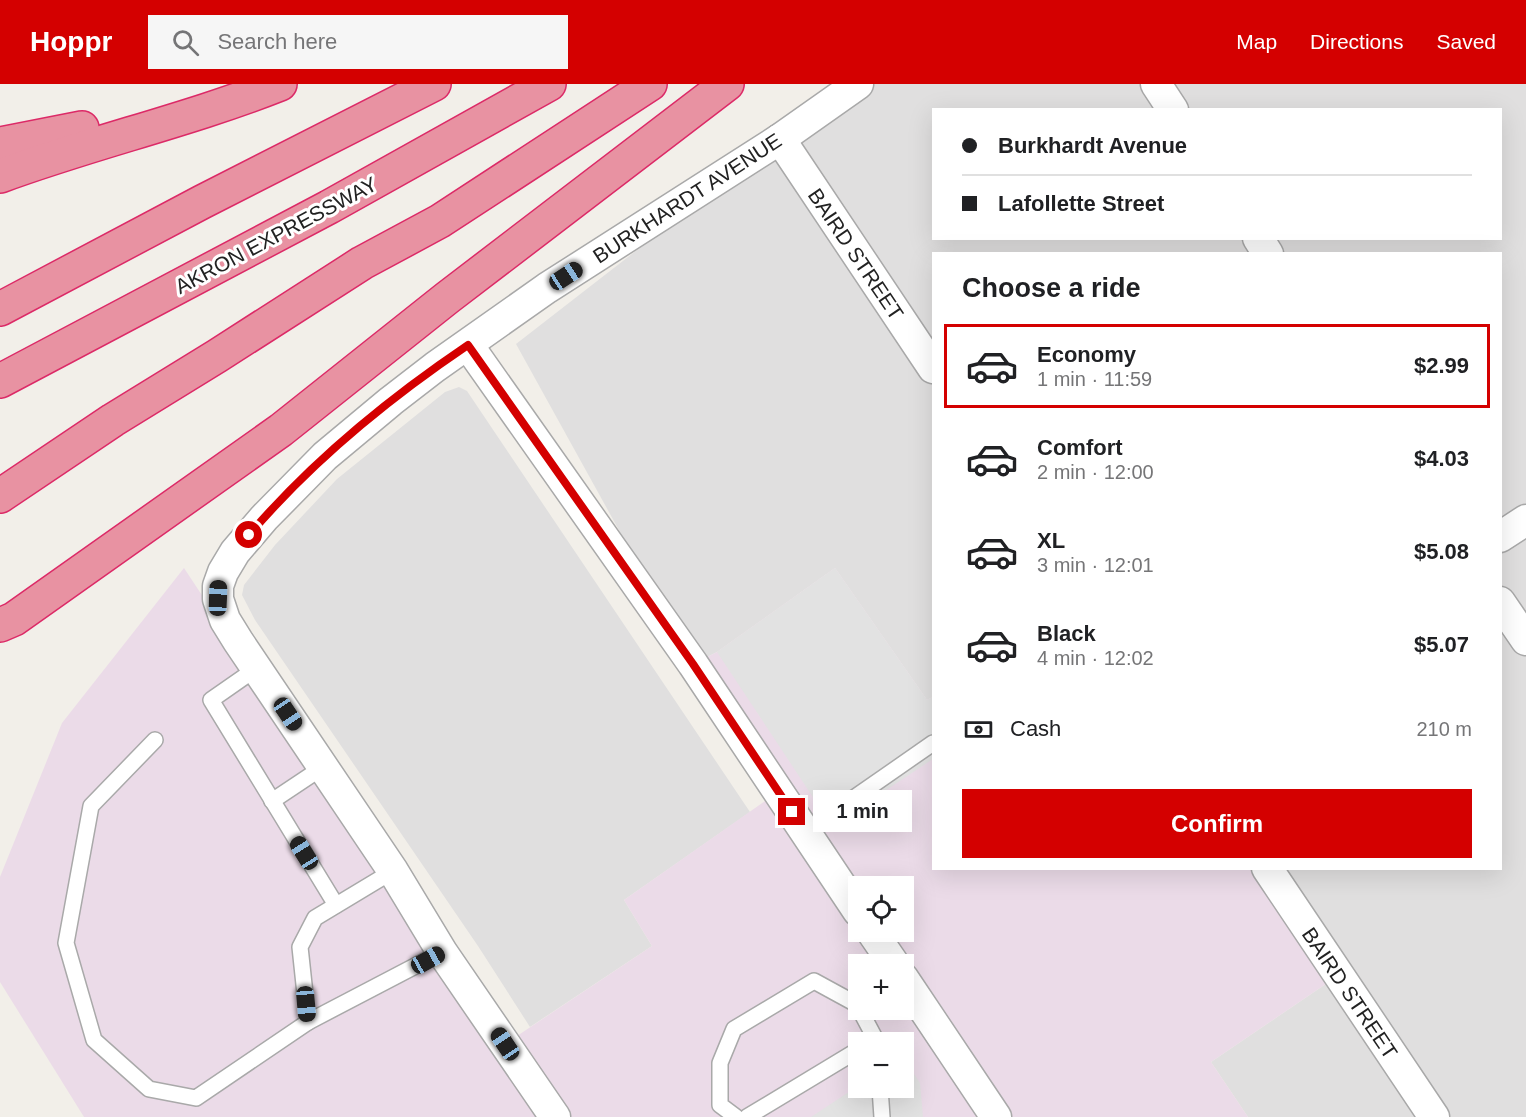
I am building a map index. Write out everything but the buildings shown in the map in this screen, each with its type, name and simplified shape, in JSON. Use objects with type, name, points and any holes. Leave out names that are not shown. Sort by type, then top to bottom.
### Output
[{"type":"highway","points":[[0,144],[164,112],[264,84]]},
{"type":"highway","points":[[0,176],[56,155],[179,119],[280,84]]},
{"type":"highway","points":[[0,309],[192,207],[434,84]]},
{"type":"highway","name":"AKRON EXPRESSWAY","points":[[0,381],[319,212],[549,84]]},
{"type":"highway","points":[[0,496],[113,420],[362,263],[440,221],[650,84]]},
{"type":"highway","points":[[7,622],[281,430],[447,298],[727,84]]},
{"type":"street","name":"BURKHARDT AVENUE","points":[[555,1117],[442,952],[393,871],[225,620],[218,598],[218,586],[235,552],[264,518],[325,456],[391,400],[547,288],[780,139],[858,84]]},
{"type":"street","points":[[1156,84],[1172,108]]},
{"type":"street","name":"BAIRD STREET","points":[[780,139],[932,367]]},
{"type":"street","points":[[468,345],[693,664],[848,896]]},
{"type":"street","points":[[1502,536],[1526,520]]},
{"type":"street","points":[[1502,605],[1526,640]]},
{"type":"street","name":"BAIRD STREET","points":[[1268,870],[1434,1117]]},
{"type":"street","points":[[914,994],[996,1117]]},
{"type":"lane","points":[[256,668],[211,700],[336,905]]},
{"type":"lane","points":[[155,740],[91,806],[66,943],[94,1040],[149,1089],[196,1098],[308,1022],[442,952]]},
{"type":"lane","points":[[805,832],[932,744]]},
{"type":"lane","points":[[272,801],[323,767]]},
{"type":"lane","points":[[308,1022],[300,947],[315,918],[393,871]]},
{"type":"lane","points":[[736,1117],[720,1105],[720,1063],[734,1029],[814,981],[848,1000]]},
{"type":"lane","points":[[747,1117],[848,1056]]},
{"type":"lane","points":[[881,1098],[882,1117]]},
{"type":"shaded area","points":[[858,84],[1526,84],[1526,1117],[1248,1117],[1211,1062],[1339,975],[1268,870],[1502,870],[1502,252],[932,252],[932,698],[927,700],[835,568],[717,652],[693,664],[516,344],[780,139]]},
{"type":"shaded area","points":[[459,387],[467,391],[750,812],[624,900],[652,946],[530,1027],[478,946],[255,620],[242,595],[244,585],[275,545],[337,479],[445,392]]},
{"type":"shaded area","points":[[184,568],[546,1117],[84,1117],[0,982],[0,877],[62,723]]},
{"type":"shaded area","points":[[835,568],[927,700],[932,698],[932,870],[1268,870],[1339,975],[1211,1062],[1248,1117],[555,1117],[505,1044],[652,946],[624,900],[778,792],[693,664],[717,652]]},
{"type":"shaded area","points":[[835,568],[927,700],[932,698],[932,760],[832,826],[717,652]]},
{"type":"shaded area","points":[[914,1074],[920,1083],[923,1117],[811,1117],[848,1093],[848,1098],[914,1098]]},
{"type":"route","points":[[249,535],[325,456],[391,400],[468,345],[693,664],[792,812]]}]
